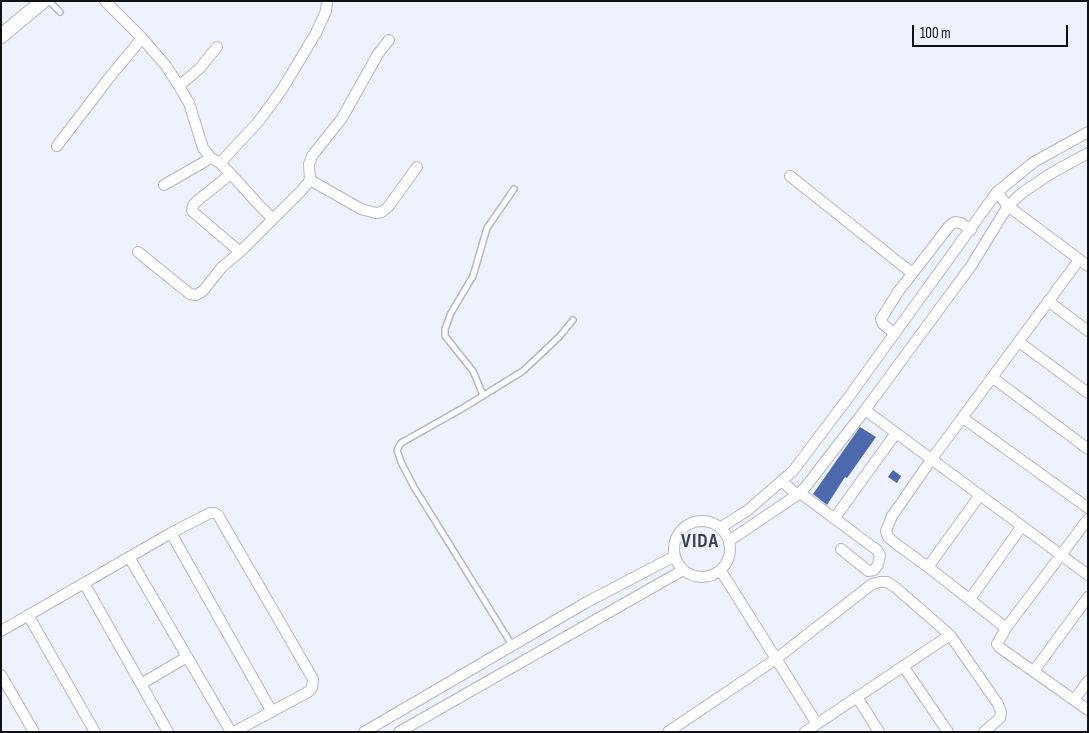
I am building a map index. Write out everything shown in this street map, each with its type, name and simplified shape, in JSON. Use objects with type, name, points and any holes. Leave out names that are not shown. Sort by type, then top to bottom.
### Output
[{"type":"street","points":[[106,1],[166,66],[189,102],[203,148],[231,174],[273,219]]},
{"type":"street","points":[[164,185],[216,161],[259,121],[283,88],[319,28],[326,12],[327,1]]},
{"type":"street","points":[[1,36],[41,3]]},
{"type":"street","points":[[58,146],[142,38]]},
{"type":"street","points":[[138,252],[190,294],[196,295],[203,291],[222,267],[240,252],[310,180],[309,164],[312,156],[342,118],[378,54],[389,40]]},
{"type":"street","points":[[179,86],[200,68],[217,47]]},
{"type":"street","points":[[720,528],[748,510],[793,471],[997,192],[1034,162],[1088,132]]},
{"type":"street","points":[[729,541],[798,494],[865,410],[971,266],[1008,206],[1022,193],[1050,174],[1088,154]]},
{"type":"street","points":[[310,180],[361,209],[376,213],[382,212],[388,207],[417,167]]},
{"type":"street","points":[[231,174],[197,201],[193,205],[192,211],[240,252]]},
{"type":"street","points":[[790,176],[912,273]]},
{"type":"street","points":[[997,192],[1008,206],[1083,263],[1048,301],[931,460],[892,516],[886,531],[888,537],[895,543],[1006,628]]},
{"type":"street","points":[[895,334],[883,324],[881,319],[912,273],[950,225],[955,222],[961,223],[971,230]]},
{"type":"street","points":[[1048,301],[1088,330]]},
{"type":"street","points":[[1019,342],[1088,393]]},
{"type":"street","points":[[993,378],[1088,449]]},
{"type":"street","points":[[865,410],[1088,575]]},
{"type":"street","points":[[963,418],[1088,508]]},
{"type":"street","points":[[834,518],[896,433]]},
{"type":"street","points":[[782,481],[878,550],[880,555],[878,565],[874,570],[868,571],[841,549]]},
{"type":"street","points":[[928,567],[980,496]]},
{"type":"street","points":[[1,631],[28,615],[84,583],[129,557],[171,533],[210,513],[218,515],[311,675],[313,679],[312,688],[308,692],[233,732],[129,557]]},
{"type":"street","points":[[1088,519],[997,641],[999,647],[1088,710]]},
{"type":"street","points":[[698,521],[706,521],[720,528],[729,541],[729,557],[721,570],[706,577],[690,575],[683,570],[675,556],[675,541],[684,528],[698,521]]},
{"type":"street","points":[[970,600],[1022,526]]},
{"type":"street","points":[[171,533],[272,712]]},
{"type":"street","points":[[364,732],[587,602],[675,556]]},
{"type":"street","points":[[398,732],[414,728],[683,570]]},
{"type":"street","points":[[721,570],[776,659],[811,729],[950,636]]},
{"type":"street","points":[[668,732],[776,659],[872,584],[880,582],[887,582],[895,587],[950,636],[998,704],[1001,712],[1000,718],[984,732]]},
{"type":"street","points":[[84,583],[168,732]]},
{"type":"street","points":[[1034,671],[1088,597]]},
{"type":"street","points":[[28,615],[96,732]]},
{"type":"street","points":[[141,684],[187,657]]},
{"type":"street","points":[[903,666],[948,732]]},
{"type":"street","points":[[1,675],[34,732]]},
{"type":"street","points":[[1074,700],[1088,681]]},
{"type":"street","points":[[857,697],[879,732]]},
{"type":"lane","points":[[41,3],[60,12]]},
{"type":"lane","points":[[483,395],[473,371],[445,336],[445,328],[451,313],[473,276],[487,228],[514,189]]},
{"type":"lane","points":[[512,645],[414,487],[397,454],[401,443],[523,371],[574,320]]},
{"type":"building","points":[[860,427],[876,437],[847,478],[845,477],[827,505],[813,494]]},
{"type":"building","points":[[893,470],[901,476],[897,483],[888,477]]},
{"type":"district","name":"VIDA","points":[[700,542]]}]
